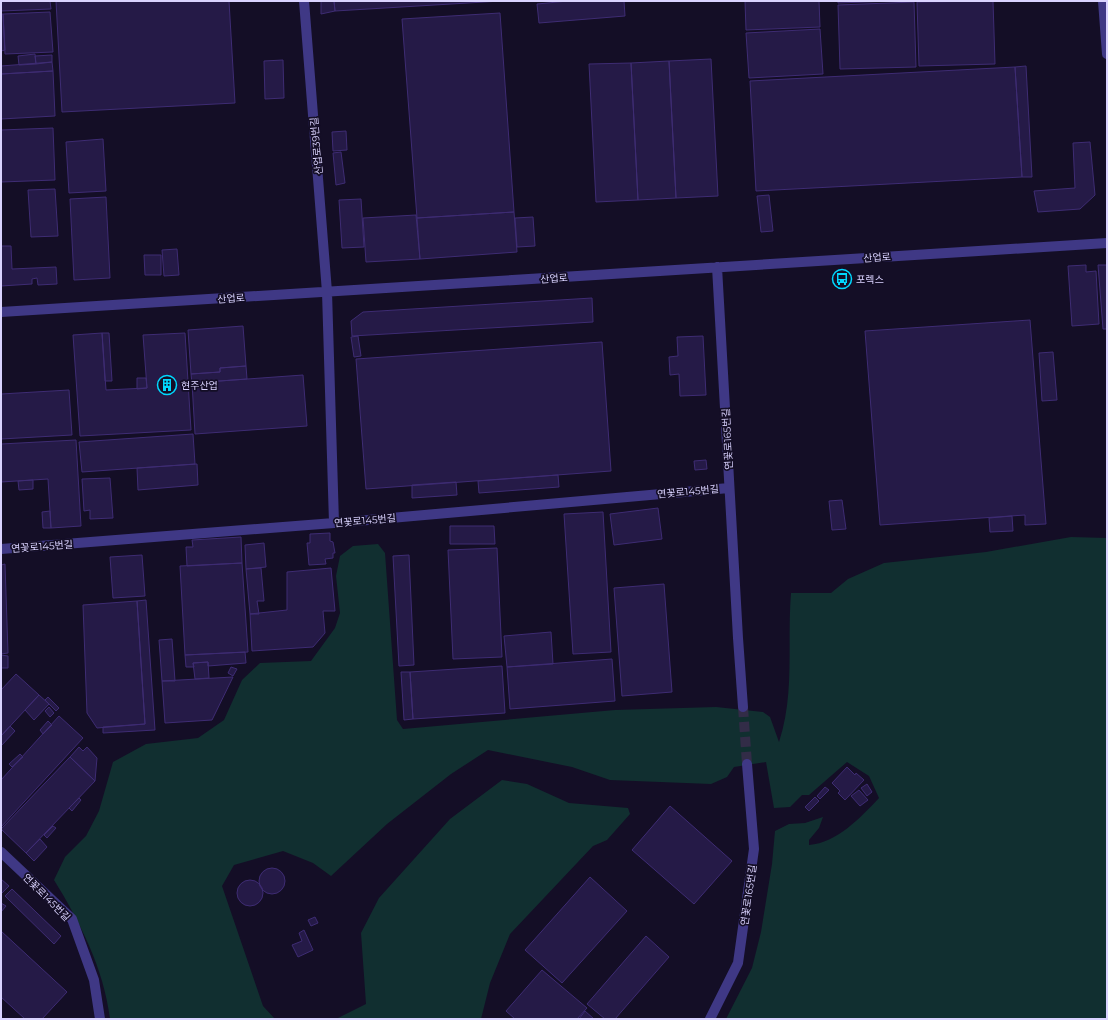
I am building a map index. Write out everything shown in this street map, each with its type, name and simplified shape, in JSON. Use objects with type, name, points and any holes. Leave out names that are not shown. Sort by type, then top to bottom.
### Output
[{"type":"street","name":"산업로39번길","points":[[304,1],[327,292],[334,523]]},
{"type":"street","points":[[1103,1],[1107,54]]},
{"type":"street","name":"산업로","points":[[1,312],[1107,243]]},
{"type":"street","name":"연꽃로165번길","points":[[717,267],[743,707]]},
{"type":"street","name":"연꽃로145번길","points":[[1,549],[334,523],[729,488]]},
{"type":"street","name":"연꽃로165번길","points":[[710,1019],[738,963],[754,849],[747,764]]},
{"type":"street","name":"연꽃로145번길","points":[[1,852],[72,919],[94,980],[100,1019]]},
{"type":"green space","points":[[1071,537],[1107,538],[1107,1019],[726,1019],[752,968],[761,932],[772,864],[775,831],[789,824],[805,823],[823,817],[819,828],[809,840],[809,845],[819,843],[839,834],[856,821],[879,798],[869,776],[847,762],[809,795],[802,795],[790,807],[774,808],[766,762],[734,767],[727,777],[711,784],[610,780],[572,767],[488,750],[451,774],[387,824],[331,876],[313,863],[283,851],[234,865],[222,886],[263,1006],[275,1019],[110,1019],[107,1000],[90,946],[73,912],[54,880],[65,857],[86,836],[99,811],[113,762],[146,744],[198,738],[224,720],[242,680],[260,663],[311,661],[335,628],[340,613],[336,576],[340,556],[353,546],[378,544],[385,553],[397,720],[403,729],[615,710],[716,707],[763,712],[770,717],[779,742],[784,724],[789,687],[791,593],[831,593],[848,579],[884,563],[986,552]]},
{"type":"green space","points":[[502,780],[527,784],[569,803],[628,808],[630,814],[607,840],[593,846],[510,934],[490,983],[481,1019],[325,1019],[338,1018],[366,1004],[361,933],[379,898],[450,819]]},
{"type":"building","points":[[1,1],[50,1],[51,9],[1,11]]},
{"type":"building","points":[[56,1],[229,1],[235,103],[62,112]]},
{"type":"building","points":[[321,1],[334,1],[335,11],[321,14]]},
{"type":"building","points":[[334,1],[501,1],[335,11]]},
{"type":"building","points":[[568,1],[624,1],[625,16],[539,23],[537,4]]},
{"type":"building","points":[[745,1],[819,1],[820,27],[746,30]]},
{"type":"building","points":[[838,1],[894,1],[838,3]]},
{"type":"building","points":[[993,1],[995,64],[919,66],[917,2]]},
{"type":"building","points":[[914,2],[916,67],[840,69],[838,5]]},
{"type":"building","points":[[50,12],[53,52],[5,54],[3,14]]},
{"type":"building","points":[[500,13],[514,212],[417,218],[402,19]]},
{"type":"building","points":[[1,14],[3,14],[5,50],[1,51]]},
{"type":"building","points":[[820,29],[823,74],[749,78],[746,33]]},
{"type":"building","points":[[35,54],[36,64],[19,65],[18,56]]},
{"type":"building","points":[[52,55],[52,62],[36,64],[35,56]]},
{"type":"building","points":[[711,59],[718,196],[676,198],[669,61]]},
{"type":"building","points":[[283,60],[284,98],[265,99],[264,61]]},
{"type":"building","points":[[669,61],[676,198],[638,200],[631,63]]},
{"type":"building","points":[[52,62],[53,71],[1,74],[1,66]]},
{"type":"building","points":[[631,63],[638,200],[596,202],[589,64]]},
{"type":"building","points":[[1026,66],[1032,177],[1022,177],[1015,67]]},
{"type":"building","points":[[1015,67],[1022,177],[756,191],[750,81]]},
{"type":"building","points":[[53,71],[55,116],[1,119],[1,74]]},
{"type":"building","points":[[53,128],[55,180],[1,182],[1,130]]},
{"type":"building","points":[[346,131],[347,150],[333,151],[332,132]]},
{"type":"building","points":[[103,139],[106,191],[69,193],[66,142]]},
{"type":"building","points":[[1090,142],[1095,195],[1080,209],[1038,212],[1034,191],[1075,188],[1073,143]]},
{"type":"building","points":[[341,152],[345,183],[336,185],[333,153]]},
{"type":"building","points":[[55,189],[58,236],[31,237],[28,190]]},
{"type":"building","points":[[769,195],[773,231],[761,232],[757,196]]},
{"type":"building","points":[[106,197],[110,278],[74,280],[70,199]]},
{"type":"building","points":[[361,199],[364,247],[342,248],[339,200]]},
{"type":"building","points":[[514,212],[517,252],[420,259],[417,218]]},
{"type":"building","points":[[416,215],[420,259],[366,262],[363,218]]},
{"type":"building","points":[[533,217],[535,246],[517,247],[515,218]]},
{"type":"building","points":[[1,246],[11,246],[12,269],[56,267],[57,284],[38,285],[37,278],[32,279],[32,284],[1,286]]},
{"type":"building","points":[[177,249],[179,275],[164,276],[162,250]]},
{"type":"building","points":[[144,255],[161,255],[161,275],[145,275]]},
{"type":"building","points":[[1086,265],[1086,272],[1096,271],[1099,324],[1072,326],[1068,266]]},
{"type":"building","points":[[1098,265],[1107,265],[1107,329],[1103,329]]},
{"type":"building","points":[[592,298],[593,322],[352,336],[351,321],[363,312]]},
{"type":"building","points":[[1030,320],[1046,524],[1025,525],[1025,515],[880,525],[865,331]]},
{"type":"building","points":[[243,326],[246,366],[220,368],[220,372],[191,374],[188,330]]},
{"type":"building","points":[[102,333],[109,333],[112,381],[105,381]]},
{"type":"building","name":"현주산업","points":[[102,333],[106,390],[147,388],[143,335],[185,333],[191,430],[80,436],[73,335]]},
{"type":"building","points":[[358,336],[361,356],[354,357],[351,337]]},
{"type":"building","points":[[703,336],[706,395],[680,396],[679,374],[670,375],[669,357],[678,356],[677,337]]},
{"type":"building","points":[[602,342],[611,471],[366,489],[356,359]]},
{"type":"building","points":[[1053,352],[1057,400],[1042,401],[1039,353]]},
{"type":"building","points":[[246,366],[247,379],[192,383],[191,374],[220,372],[220,368]]},
{"type":"building","points":[[303,375],[307,426],[195,434],[192,383]]},
{"type":"building","points":[[137,378],[146,378],[147,388],[137,389]]},
{"type":"building","points":[[69,390],[72,435],[1,439],[1,394]]},
{"type":"building","points":[[193,434],[195,464],[82,472],[79,442]]},
{"type":"building","points":[[76,440],[81,526],[51,528],[48,479],[1,482],[1,444]]},
{"type":"building","points":[[706,460],[707,469],[695,470],[694,461]]},
{"type":"building","points":[[197,464],[198,485],[138,490],[137,468]]},
{"type":"building","points":[[558,475],[559,487],[479,493],[478,481]]},
{"type":"building","points":[[110,478],[113,518],[90,519],[90,510],[84,511],[82,479]]},
{"type":"building","points":[[33,480],[33,489],[19,490],[18,481]]},
{"type":"building","points":[[456,482],[457,495],[412,498],[412,485]]},
{"type":"building","points":[[842,500],[846,529],[832,530],[829,501]]},
{"type":"building","points":[[658,508],[662,539],[614,545],[610,514]]},
{"type":"building","points":[[50,511],[51,528],[43,528],[42,512]]},
{"type":"building","points":[[603,512],[611,652],[573,654],[564,514]]},
{"type":"building","points":[[1012,516],[1013,531],[990,532],[989,518]]},
{"type":"building","points":[[450,526],[494,526],[495,544],[450,544]]},
{"type":"building","points":[[330,533],[330,541],[333,542],[335,553],[333,553],[333,558],[325,559],[326,564],[309,565],[307,543],[310,543],[310,534]]},
{"type":"building","points":[[241,537],[242,563],[187,566],[186,547],[193,547],[192,540]]},
{"type":"building","points":[[264,543],[266,567],[246,569],[245,545]]},
{"type":"building","points":[[497,548],[502,657],[453,659],[448,550]]},
{"type":"building","points":[[142,555],[145,596],[113,598],[110,557]]},
{"type":"building","points":[[409,555],[414,665],[399,666],[393,556]]},
{"type":"building","points":[[242,563],[248,652],[185,655],[180,566]]},
{"type":"building","points":[[5,564],[8,653],[1,654],[1,565]]},
{"type":"building","points":[[261,568],[264,601],[257,601],[259,614],[250,614],[246,569]]},
{"type":"building","points":[[331,568],[335,611],[323,611],[325,633],[313,647],[252,651],[250,614],[287,610],[287,572]]},
{"type":"building","points":[[664,584],[672,692],[622,696],[614,588]]},
{"type":"building","points":[[146,600],[155,730],[103,733],[103,727],[145,724],[137,601]]},
{"type":"building","points":[[137,601],[145,724],[97,728],[87,713],[83,605]]},
{"type":"building","points":[[551,632],[553,664],[507,667],[504,636]]},
{"type":"building","points":[[172,639],[175,681],[162,681],[159,640]]},
{"type":"building","points":[[245,652],[246,663],[208,666],[208,662],[193,663],[194,667],[186,667],[185,655]]},
{"type":"building","points":[[1,655],[8,656],[8,668],[1,668]]},
{"type":"building","points":[[612,659],[615,701],[510,709],[507,667]]},
{"type":"building","points":[[208,662],[209,678],[195,679],[193,663]]},
{"type":"building","points":[[502,666],[505,713],[413,719],[410,672]]},
{"type":"building","points":[[231,667],[237,669],[233,676],[228,673]]},
{"type":"building","points":[[401,672],[410,672],[413,719],[404,720]]},
{"type":"building","points":[[16,674],[39,695],[1,736],[1,690]]},
{"type":"building","points":[[233,677],[212,720],[165,723],[162,681]]},
{"type":"building","points":[[39,695],[49,704],[34,720],[25,710]]},
{"type":"building","points":[[48,697],[59,708],[56,711],[45,700]]},
{"type":"building","points":[[49,707],[54,713],[50,717],[45,711]]},
{"type":"building","points":[[59,716],[83,738],[1,827],[1,780]]},
{"type":"building","points":[[48,721],[52,725],[43,734],[40,730]]},
{"type":"building","points":[[10,726],[15,731],[1,746],[1,736]]},
{"type":"building","points":[[79,747],[83,751],[87,747],[97,758],[95,781],[70,757]]},
{"type":"building","points":[[20,754],[23,757],[12,767],[9,764]]},
{"type":"building","points":[[70,757],[95,781],[26,853],[1,829]]},
{"type":"building","points":[[847,767],[855,775],[856,773],[864,780],[845,800],[838,793],[840,791],[832,783]]},
{"type":"building","points":[[867,784],[872,792],[867,796],[861,788]]},
{"type":"building","points":[[825,787],[829,790],[820,799],[817,796]]},
{"type":"building","points":[[859,790],[868,800],[860,806],[851,796]]},
{"type":"building","points":[[815,797],[819,801],[809,811],[805,807]]},
{"type":"building","points":[[79,798],[81,800],[72,811],[69,808]]},
{"type":"building","points":[[670,806],[732,861],[694,904],[632,850]]},
{"type":"building","points":[[53,826],[56,828],[47,838],[44,835]]},
{"type":"building","points":[[40,839],[47,847],[34,861],[26,853]]},
{"type":"building","points":[[272,868],[281,872],[285,881],[281,890],[272,894],[263,890],[259,881],[263,872]]},
{"type":"building","points":[[590,877],[627,911],[562,983],[525,950]]},
{"type":"building","points":[[1,879],[9,886],[1,894]]},
{"type":"building","points":[[250,880],[259,884],[263,893],[259,902],[250,906],[241,902],[237,893],[241,884]]},
{"type":"building","points":[[12,889],[61,936],[54,944],[5,896]]},
{"type":"building","points":[[1,903],[6,906],[1,912]]},
{"type":"building","points":[[315,917],[318,923],[311,926],[308,920]]},
{"type":"building","points":[[304,930],[313,950],[298,957],[292,945],[302,941],[299,933]]},
{"type":"building","points":[[1,931],[67,992],[42,1019],[25,1019],[1,997]]},
{"type":"building","points":[[646,936],[669,957],[615,1019],[605,1019],[587,1004]]},
{"type":"building","points":[[542,970],[587,1008],[577,1019],[515,1019],[506,1011]]},
{"type":"building","points":[[585,1011],[594,1019],[579,1019]]},
{"type":"tunnel","points":[[743,707],[747,764]]},
{"type":"place","name":"포렉스","points":[[842,279]]},
{"type":"place","name":"현주산업","points":[[167,385]]}]
